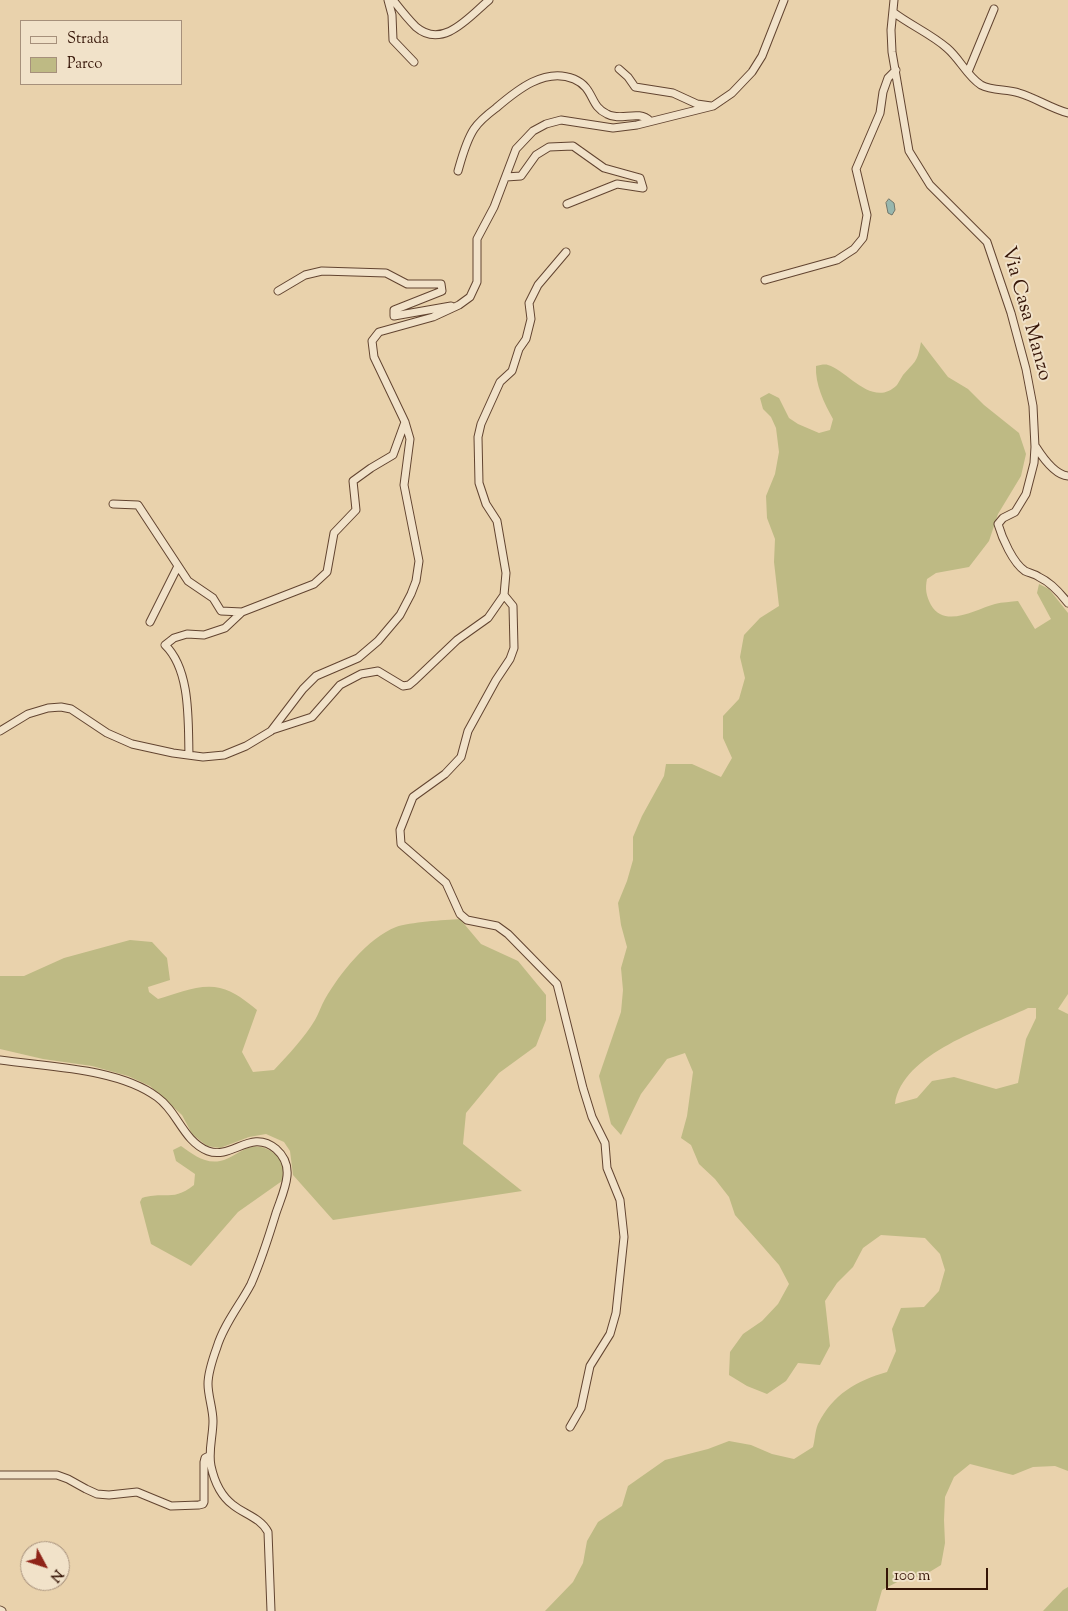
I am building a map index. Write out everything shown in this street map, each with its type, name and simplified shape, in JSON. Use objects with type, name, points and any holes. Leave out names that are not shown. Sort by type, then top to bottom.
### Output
[{"type":"street","points":[[388,0],[392,15],[393,40],[414,62]]},
{"type":"street","points":[[393,0],[416,27],[429,34],[436,35],[444,34],[464,23],[489,0]]},
{"type":"street","points":[[0,731],[28,714],[48,708],[61,707],[71,709],[98,728],[126,742],[159,751],[203,757],[224,755],[251,744],[271,730],[308,682],[316,676],[358,658],[373,646],[390,629],[400,615],[416,581],[419,561],[404,485],[410,439],[406,422],[374,357],[372,345],[374,338],[384,329],[433,317],[459,305],[470,297],[474,290],[478,271],[477,238],[488,220],[516,149],[533,131],[546,124],[561,120],[613,128],[637,125],[714,106],[737,89],[752,72],[762,56],[784,0]]},
{"type":"street","name":"Via Casa Manzo","points":[[894,0],[891,30],[892,52],[909,152],[930,185],[988,242],[1011,313],[1026,369],[1033,406],[1034,464],[1026,494],[1015,512],[1003,518],[998,524],[1010,553],[1024,570],[1041,578],[1064,597],[1068,603]]},
{"type":"street","points":[[968,72],[994,9]]},
{"type":"street","points":[[893,12],[948,49],[975,81],[984,86],[1017,92],[1036,99],[1051,108],[1068,113]]},
{"type":"street","points":[[619,69],[635,87],[673,93],[697,104],[714,106]]},
{"type":"street","points":[[765,280],[837,260],[854,249],[863,238],[867,215],[856,169],[880,113],[883,92],[888,78],[896,70]]},
{"type":"street","points":[[458,172],[468,139],[477,124],[522,87],[547,77],[567,77],[584,85],[588,89],[597,108],[607,115],[618,118],[639,115],[646,116],[650,121]]},
{"type":"street","points":[[506,177],[521,176],[536,155],[549,147],[573,146],[604,168],[640,178],[643,188],[617,184],[567,204]]},
{"type":"street","points":[[271,730],[312,717],[340,685],[361,674],[378,671],[403,686],[409,685],[435,663],[457,640],[488,618],[504,595],[506,573],[498,520],[486,504],[479,483],[478,437],[481,424],[500,382],[512,371],[518,349],[526,339],[531,319],[529,304],[538,285],[566,252]]},
{"type":"street","points":[[278,291],[305,275],[322,270],[386,273],[407,284],[441,284],[442,291],[394,310],[394,316],[459,305]]},
{"type":"street","points":[[189,755],[188,713],[181,671],[172,652],[165,645],[174,638],[187,634],[204,635],[225,628],[242,612],[314,584],[327,572],[334,533],[356,510],[353,481],[393,455],[406,422]]},
{"type":"street","points":[[1035,447],[1062,476],[1068,476]]},
{"type":"street","points":[[113,504],[138,504],[188,581],[213,598],[220,611],[242,612]]},
{"type":"street","points":[[150,622],[178,566]]},
{"type":"street","points":[[504,595],[513,606],[514,648],[510,659],[496,680],[468,731],[461,757],[445,774],[413,798],[400,830],[401,844],[446,883],[460,914],[467,920],[497,926],[508,934],[557,984],[583,1088],[592,1117],[605,1144],[607,1168],[620,1200],[624,1237],[616,1313],[610,1334],[590,1366],[581,1408],[570,1426]]},
{"type":"street","points":[[0,1060],[83,1071],[137,1085],[150,1092],[169,1107],[188,1136],[208,1151],[228,1150],[256,1142],[269,1145],[282,1155],[286,1163],[287,1176],[271,1228],[251,1283],[221,1335],[208,1383],[213,1420],[209,1456],[222,1494],[232,1504],[257,1519],[266,1527],[268,1532],[271,1611]]},
{"type":"street","points":[[0,1475],[57,1475],[91,1492],[104,1495],[133,1492],[171,1506],[195,1506],[201,1505],[204,1502],[204,1462],[209,1456]]},
{"type":"green space","points":[[921,342],[948,377],[968,389],[984,405],[1019,433],[1026,454],[1021,476],[998,514],[989,541],[969,567],[936,573],[927,579],[926,592],[931,605],[944,616],[952,617],[998,603],[1018,601],[1035,629],[1051,619],[1037,593],[1039,584],[1049,589],[1068,613],[1068,994],[1058,1009],[1068,1014],[1068,1471],[1055,1466],[1033,1467],[1013,1475],[970,1464],[954,1477],[945,1497],[945,1543],[941,1565],[923,1576],[901,1580],[882,1590],[876,1611],[545,1611],[573,1582],[583,1563],[587,1541],[598,1522],[622,1506],[628,1486],[665,1460],[708,1449],[729,1441],[751,1445],[772,1454],[794,1459],[813,1447],[818,1424],[838,1397],[856,1384],[887,1372],[896,1351],[892,1329],[901,1308],[924,1307],[939,1291],[945,1270],[940,1254],[925,1238],[881,1235],[863,1248],[853,1267],[837,1283],[825,1301],[830,1346],[820,1365],[798,1363],[786,1381],[767,1394],[747,1386],[729,1375],[730,1352],[743,1334],[762,1321],[778,1304],[789,1284],[779,1265],[735,1215],[729,1197],[715,1179],[699,1164],[691,1145],[681,1138],[687,1116],[693,1072],[685,1053],[667,1059],[641,1094],[621,1135],[611,1124],[599,1076],[621,1012],[623,990],[621,968],[627,947],[618,903],[633,860],[633,837],[664,776],[666,764],[692,764],[721,777],[732,758],[723,738],[723,716],[739,699],[745,678],[740,657],[744,635],[760,618],[779,606],[774,562],[775,539],[767,518],[766,496],[775,474],[779,452],[776,428],[771,417],[763,409],[760,398],[769,393],[779,398],[789,418],[798,424],[819,433],[830,430],[833,419],[823,400],[816,366],[828,365],[870,391],[879,393],[888,391],[897,385],[915,361]],"holes":[[[1028,1008],[1036,1008],[1036,1018],[1026,1039],[1018,1083],[996,1089],[954,1077],[932,1081],[917,1098],[895,1104],[901,1086],[913,1070],[929,1056],[970,1034]]]},
{"type":"green space","points":[[460,919],[481,944],[518,961],[546,995],[546,1020],[536,1046],[499,1073],[466,1113],[463,1144],[522,1191],[333,1220],[293,1175],[290,1151],[284,1142],[266,1134],[249,1137],[220,1148],[207,1146],[192,1134],[182,1115],[150,1086],[128,1076],[92,1066],[43,1059],[0,1049],[0,976],[24,976],[64,958],[130,940],[152,942],[167,958],[170,980],[148,987],[149,992],[158,999],[189,990],[212,987],[225,989],[235,994],[257,1010],[242,1052],[253,1072],[274,1070],[311,1027],[338,978],[375,939],[402,925]]},
{"type":"green space","points":[[181,1146],[199,1158],[214,1162],[224,1160],[248,1148],[262,1147],[277,1156],[284,1170],[282,1181],[238,1212],[191,1266],[151,1244],[140,1202],[142,1198],[150,1196],[174,1195],[194,1185],[195,1174],[176,1161],[173,1150]]},
{"type":"green space","points":[[1068,1587],[1068,1611],[1043,1611],[1063,1590]]},
{"type":"water","points":[[889,199],[894,203],[895,210],[892,215],[888,213],[886,203]]}]
